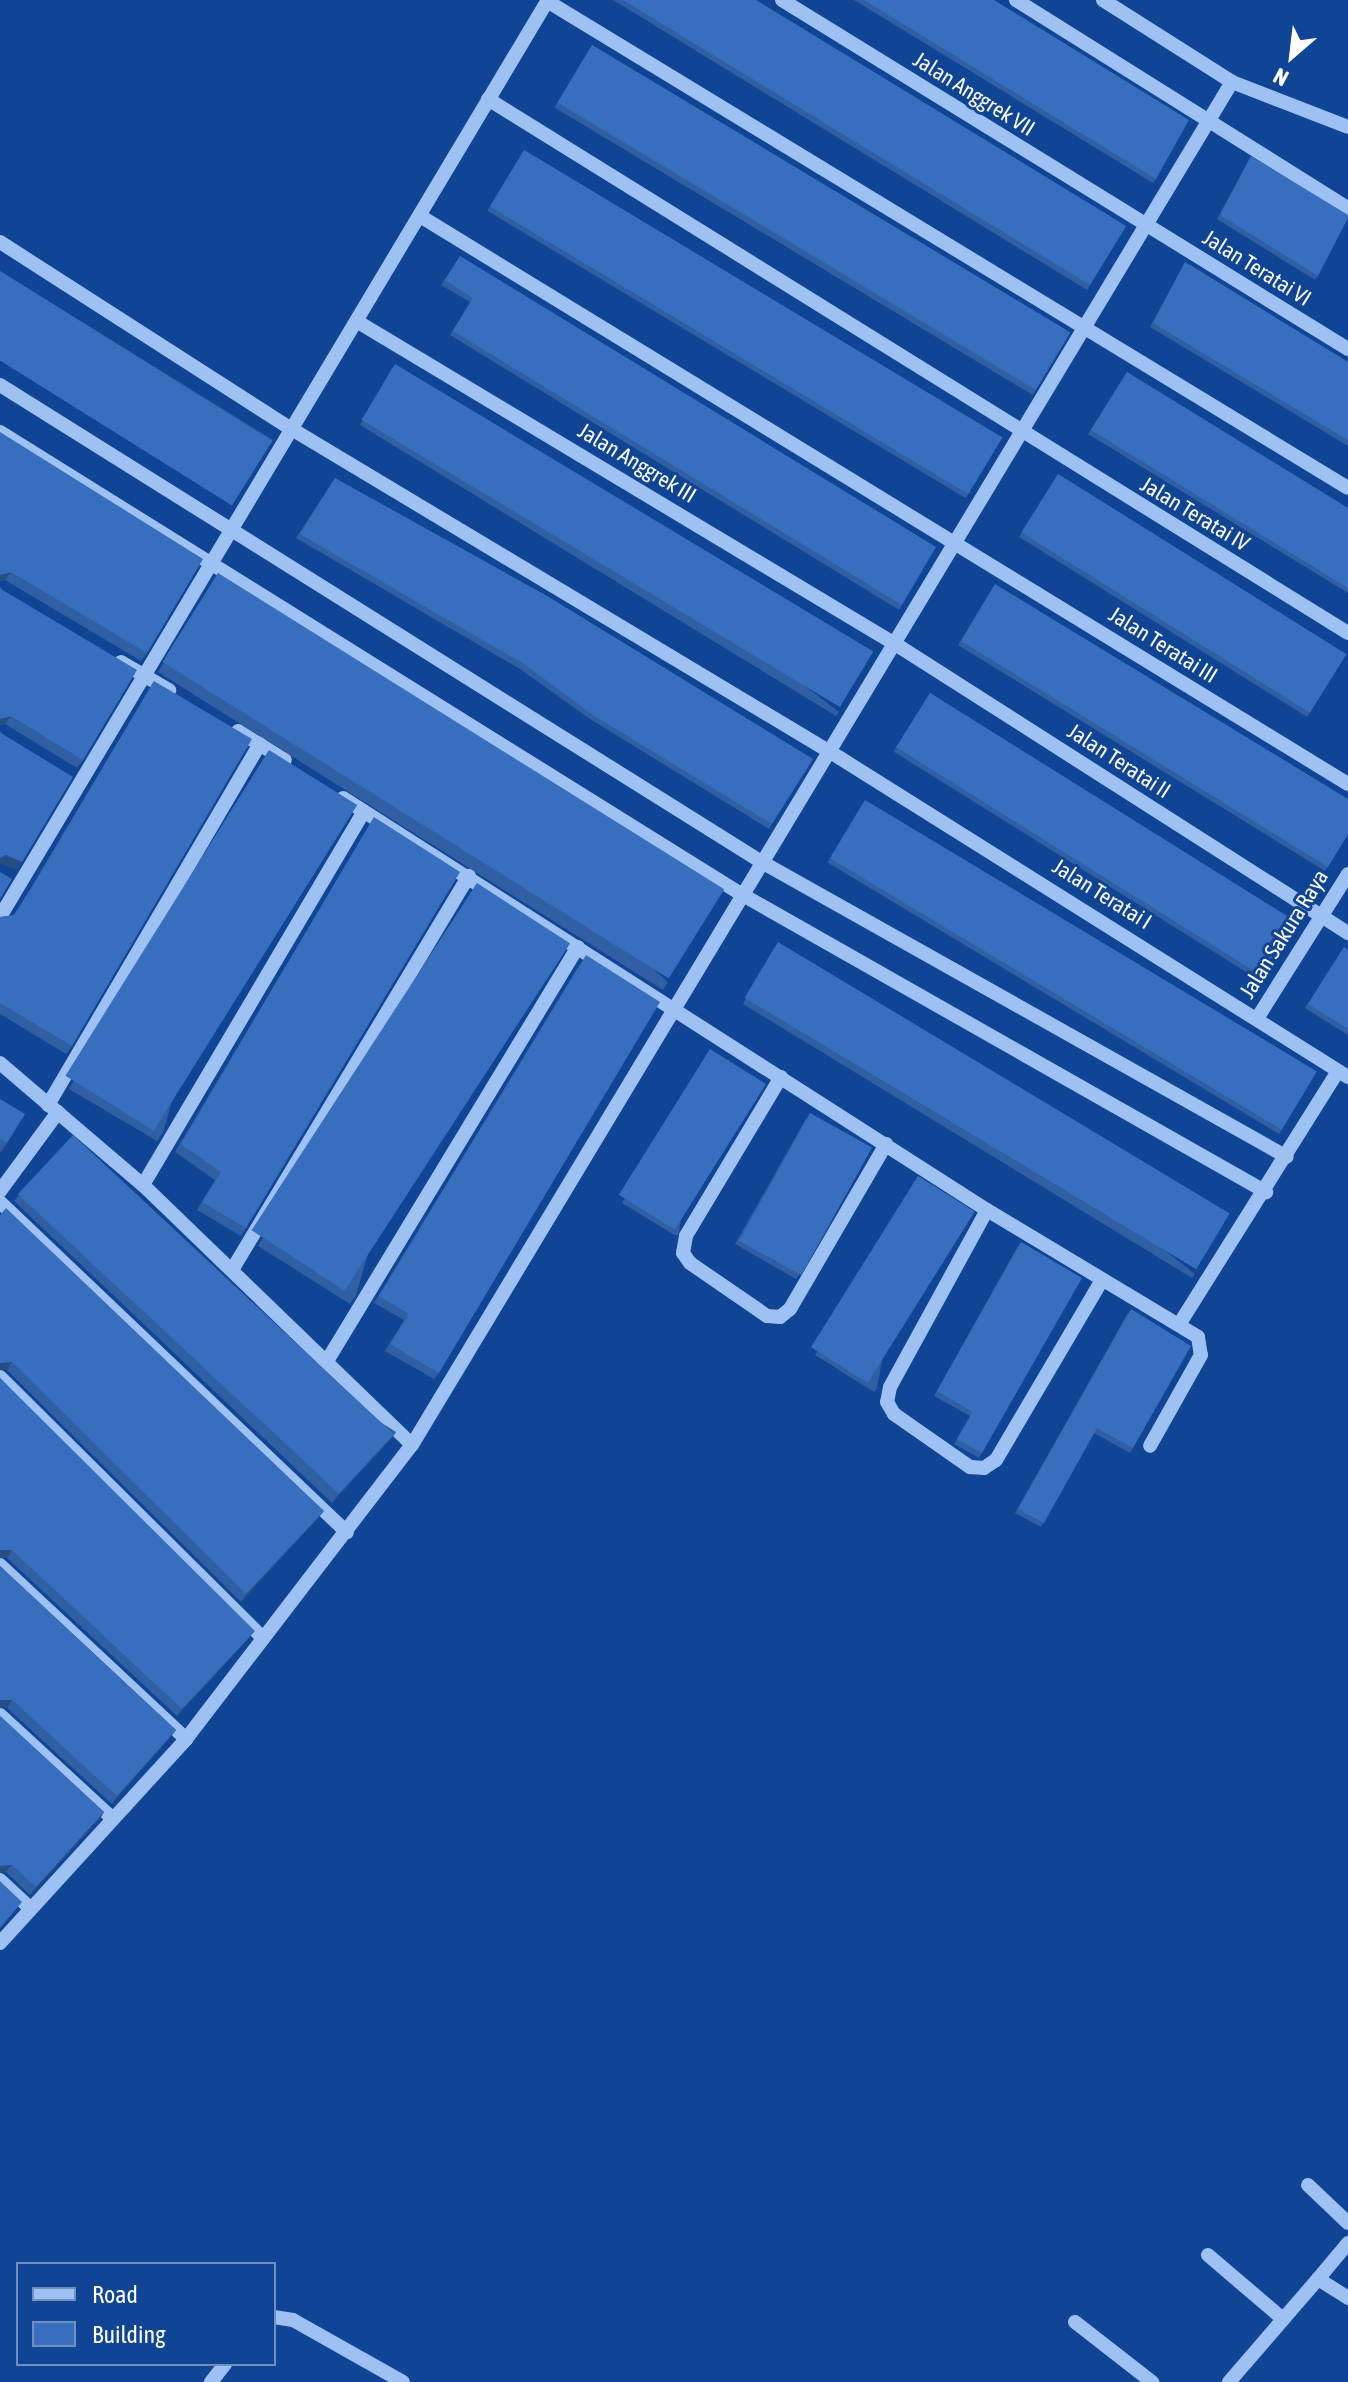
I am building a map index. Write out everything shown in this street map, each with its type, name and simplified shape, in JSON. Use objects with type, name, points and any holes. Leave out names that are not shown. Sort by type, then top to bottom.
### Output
[{"type":"street","points":[[0,917],[22,884],[72,777],[146,676],[228,532],[358,322],[547,0],[1348,488]]},
{"type":"street","name":"Jalan Anggrek VII","points":[[782,0],[1143,224]]},
{"type":"street","points":[[1016,0],[1348,208]]},
{"type":"street","points":[[1103,0],[1232,82],[1348,127]]},
{"type":"street","points":[[0,1943],[186,1739],[412,1445],[676,1007],[760,861],[831,752],[1204,120],[1232,82]]},
{"type":"street","name":"Jalan Teratai IV","points":[[488,99],[1020,433],[1348,633]]},
{"type":"street","name":"Jalan Teratai III","points":[[420,216],[1348,784]]},
{"type":"street","name":"Jalan Teratai VI","points":[[1143,224],[1348,349]]},
{"type":"street","name":"Jalan Teratai I","points":[[0,242],[290,428],[831,752],[1258,1017],[1343,1074]]},
{"type":"street","name":"Jalan Anggrek III","points":[[358,322],[893,643]]},
{"type":"street","points":[[0,385],[228,532],[760,861],[1287,1157]]},
{"type":"street","points":[[0,432],[214,561],[741,894],[1266,1192]]},
{"type":"street","name":"Jalan Teratai II","points":[[893,643],[1348,933]]},
{"type":"street","points":[[106,652],[184,699]]},
{"type":"street","points":[[222,722],[299,770]]},
{"type":"street","points":[[0,1191],[53,1108],[260,744]]},
{"type":"street","points":[[325,787],[676,1007],[987,1210],[1180,1323],[1203,1347],[1150,1446]]},
{"type":"street","points":[[143,1185],[364,812]]},
{"type":"street","name":"Jalan Sakura Raya","points":[[1258,1017],[1348,874]]},
{"type":"street","points":[[232,1270],[469,876]]},
{"type":"street","points":[[7,877],[22,884]]},
{"type":"street","points":[[327,1361],[578,947]]},
{"type":"street","points":[[0,1063],[143,1185],[412,1445]]},
{"type":"street","points":[[1180,1323],[1343,1074]]},
{"type":"street","points":[[781,1077],[686,1236],[683,1253],[690,1263],[767,1316],[780,1317],[790,1309],[886,1144]]},
{"type":"street","points":[[0,1202],[347,1532]]},
{"type":"street","points":[[987,1210],[890,1387],[887,1402],[894,1414],[970,1467],[984,1468],[996,1460],[1102,1280]]},
{"type":"street","points":[[0,1377],[263,1638]]},
{"type":"street","points":[[0,1565],[186,1739]]},
{"type":"street","points":[[0,1715],[112,1818]]},
{"type":"street","points":[[0,1880],[31,1909]]},
{"type":"street","points":[[1308,2185],[1348,2223]]},
{"type":"street","points":[[1229,2382],[1348,2243]]},
{"type":"street","points":[[1208,2255],[1283,2319]]},
{"type":"street","points":[[1318,2279],[1348,2298]]},
{"type":"street","points":[[276,2317],[293,2320],[403,2382]]},
{"type":"street","points":[[1075,2322],[1152,2382]]},
{"type":"street","points":[[211,2382],[223,2366]]},
{"type":"building","points":[[623,0],[756,0],[1126,226],[1090,285]]},
{"type":"building","points":[[864,0],[994,0],[1189,120],[1156,179]]},
{"type":"building","points":[[592,45],[1070,332],[1036,390],[557,102]]},
{"type":"building","points":[[524,150],[1002,437],[968,494],[490,207]]},
{"type":"building","points":[[1251,156],[1348,215],[1318,276],[1220,215]]},
{"type":"building","points":[[460,256],[936,547],[902,605],[453,331],[473,298],[445,280]]},
{"type":"building","points":[[1185,262],[1348,362],[1348,440],[1153,323]]},
{"type":"building","points":[[0,271],[272,441],[232,506],[0,361]]},
{"type":"building","points":[[395,364],[873,651],[840,707],[362,420]]},
{"type":"building","points":[[1127,372],[1348,508],[1348,588],[1091,430]]},
{"type":"building","points":[[0,432],[203,559],[147,653],[11,572],[0,575]]},
{"type":"building","points":[[1058,474],[1346,654],[1310,713],[1021,533]]},
{"type":"building","points":[[335,478],[549,597],[813,759],[772,824],[593,715],[524,664],[300,534]]},
{"type":"building","points":[[218,573],[724,889],[669,978],[162,662]]},
{"type":"building","points":[[995,584],[1348,799],[1348,834],[1328,867],[961,641]]},
{"type":"building","points":[[0,587],[137,670],[83,760],[11,716],[0,719]]},
{"type":"building","points":[[154,681],[252,739],[72,1046],[0,1003],[0,917],[14,915]]},
{"type":"building","points":[[930,693],[1295,921],[1261,975],[896,747]]},
{"type":"building","points":[[0,731],[73,777],[22,862],[6,855],[0,858]]},
{"type":"building","points":[[269,750],[357,805],[154,1131],[66,1076]]},
{"type":"building","points":[[865,800],[1317,1071],[1282,1130],[830,858]]},
{"type":"building","points":[[374,817],[460,872],[246,1228],[202,1202],[221,1172],[181,1144]]},
{"type":"building","points":[[0,872],[12,879],[0,899]]},
{"type":"building","points":[[477,883],[570,943],[345,1291],[252,1230]]},
{"type":"building","points":[[778,942],[1230,1213],[1196,1269],[745,998]]},
{"type":"building","points":[[1344,947],[1348,950],[1348,1029],[1308,1004]]},
{"type":"building","points":[[586,955],[660,1002],[439,1373],[390,1344],[409,1314],[379,1296]]},
{"type":"building","points":[[710,1049],[766,1084],[675,1230],[619,1195]]},
{"type":"building","points":[[0,1099],[25,1114],[7,1143],[0,1139]]},
{"type":"building","points":[[810,1113],[872,1147],[801,1275],[739,1241]]},
{"type":"building","points":[[73,1135],[394,1434],[339,1494],[18,1194]]},
{"type":"building","points":[[918,1176],[975,1212],[868,1383],[811,1347]]},
{"type":"building","points":[[6,1208],[324,1511],[246,1594],[12,1362],[0,1363],[0,1215]]},
{"type":"building","points":[[1021,1242],[1082,1278],[982,1453],[957,1439],[973,1412],[937,1391]]},
{"type":"building","points":[[1131,1309],[1191,1346],[1133,1448],[1097,1428],[1044,1523],[1018,1509]]},
{"type":"building","points":[[0,1378],[255,1631],[182,1709],[12,1550],[0,1550]]},
{"type":"building","points":[[0,1566],[176,1730],[117,1796],[12,1700],[0,1700]]},
{"type":"building","points":[[0,1716],[104,1812],[36,1887],[12,1865],[0,1866]]},
{"type":"building","points":[[0,1881],[22,1902],[0,1928]]}]
